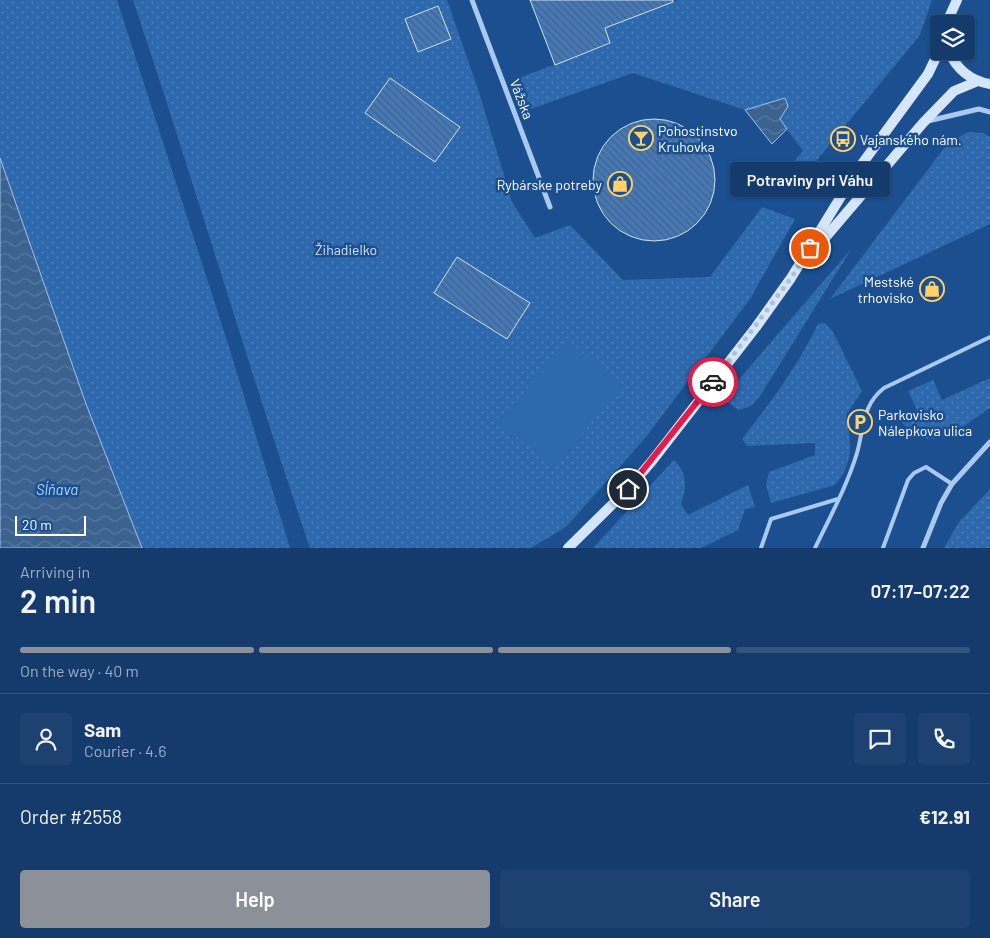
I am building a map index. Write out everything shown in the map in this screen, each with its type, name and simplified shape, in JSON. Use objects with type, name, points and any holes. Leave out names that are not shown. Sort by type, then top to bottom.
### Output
[{"type":"main road","points":[[950,15],[957,0]]},
{"type":"main road","points":[[791,278],[856,172],[918,88],[934,60]]},
{"type":"main road","points":[[955,60],[962,71],[978,81],[990,84]]},
{"type":"main road","points":[[568,548],[622,496],[652,461],[791,278],[923,123],[954,91],[978,81]]},
{"type":"street","name":"Vážska","points":[[472,0],[550,207]]},
{"type":"street","points":[[923,123],[979,110],[990,112]]},
{"type":"street","points":[[923,548],[941,502],[952,484],[990,442]]},
{"type":"lane","points":[[816,548],[856,453],[863,420],[874,396],[884,388],[990,337]]},
{"type":"lane","points":[[883,548],[908,480],[914,473],[926,467],[952,484]]},
{"type":"lane","points":[[761,548],[771,519],[838,499]]},
{"type":"green space","points":[[0,0],[117,0],[229,347],[290,548],[142,548],[86,404],[0,158]]},
{"type":"green space","name":"Žihadielko","points":[[133,0],[447,0],[479,92],[512,202],[535,238],[570,225],[623,280],[710,277],[762,207],[795,219],[750,299],[646,437],[566,527],[531,548],[310,548]]},
{"type":"green space","points":[[678,0],[932,0],[920,35],[789,194],[772,188],[803,151],[779,119],[785,98],[745,110],[633,73],[528,110],[516,79],[610,44],[605,28]]},
{"type":"green space","points":[[968,132],[983,133],[990,137],[990,224],[830,299],[948,143]]},
{"type":"green space","points":[[852,248],[760,396],[751,406],[739,410],[722,399]]},
{"type":"green space","points":[[825,323],[833,332],[862,391],[846,415],[850,443],[849,460],[835,485],[771,503],[766,485],[769,472],[815,455],[815,443],[747,446],[742,439],[783,384],[818,324]]},
{"type":"green space","points":[[567,340],[622,385],[555,467],[499,423]]},
{"type":"green space","points":[[990,378],[990,408],[967,424],[943,437],[932,439],[921,437],[910,430],[899,418],[917,410],[908,391],[933,380],[942,400]]},
{"type":"green space","points":[[674,460],[684,475],[685,486],[681,504],[688,515],[748,485],[755,507],[745,509],[738,530],[701,548],[593,548]]},
{"type":"green space","points":[[990,489],[990,548],[944,548],[959,522]]},
{"type":"water","points":[[785,98],[788,106],[780,119],[787,129],[772,144],[745,110]]},
{"type":"water","name":"Sĺňava","points":[[0,158],[86,404],[142,548],[0,548]]},
{"type":"building","points":[[530,0],[673,0],[673,2],[605,28],[610,43],[555,65]]},
{"type":"building","points":[[438,6],[451,39],[418,52],[405,19]]},
{"type":"building","points":[[390,78],[460,127],[435,162],[365,113]]},
{"type":"building","points":[[654,119],[677,124],[697,137],[710,157],[715,180],[710,203],[697,223],[677,236],[654,241],[631,236],[611,223],[598,203],[593,180],[598,157],[611,137],[631,124]]},
{"type":"building","points":[[457,257],[530,303],[507,339],[434,293]]},
{"type":"way so far","points":[[713,382],[756,327],[810,248]]},
{"type":"place","name":"Pohostinstvo Kruhovka","points":[[641,138]]},
{"type":"place","name":"Vajanského nám.","points":[[843,139]]},
{"type":"place","name":"Rybárske potreby","points":[[620,184]]},
{"type":"place","name":"Potraviny pri Váhu","points":[[810,248]]},
{"type":"place","name":"Mestské trhovisko","points":[[932,289]]},
{"type":"place","name":"Parkovisko Nálepkova ulica","points":[[860,422]]},
{"type":"route","points":[[628,489],[713,382]]}]
